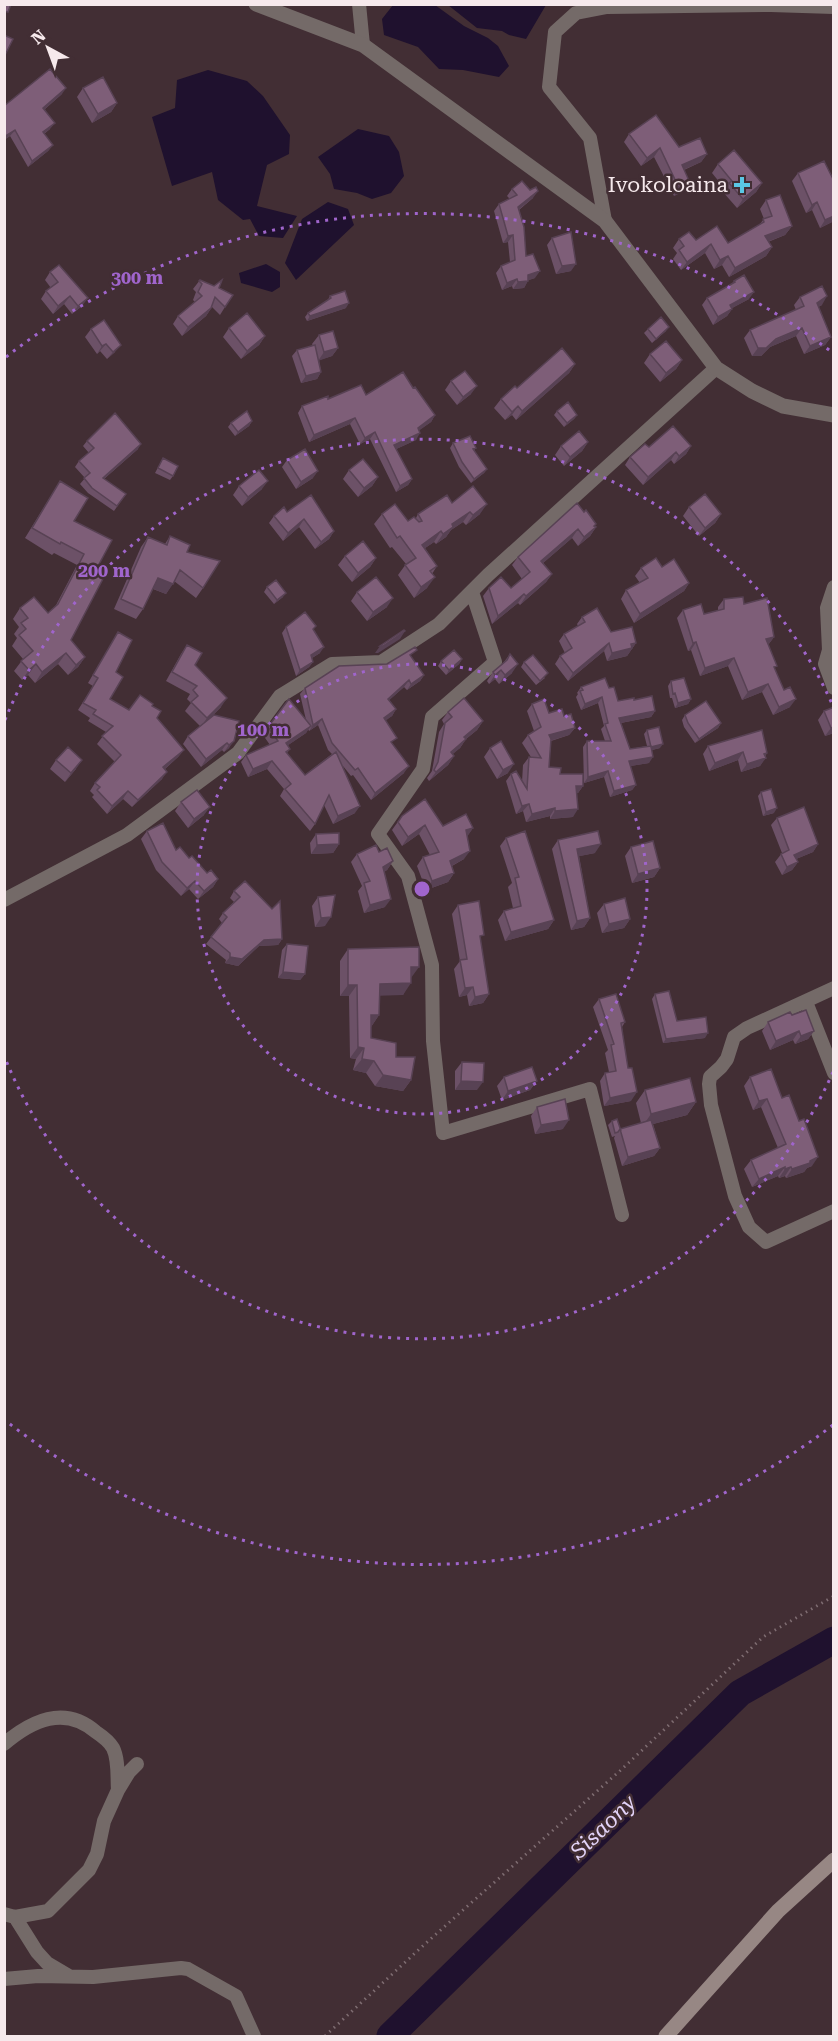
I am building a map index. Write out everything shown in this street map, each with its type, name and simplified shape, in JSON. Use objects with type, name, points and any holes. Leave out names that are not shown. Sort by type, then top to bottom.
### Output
[{"type":"main road","points":[[666,2037],[778,1911],[834,1860]]},
{"type":"street","points":[[256,4],[363,45],[604,221],[716,368],[752,391],[783,406],[834,415]]},
{"type":"street","points":[[359,4],[363,45]]},
{"type":"street","points":[[604,221],[590,138],[549,87],[555,32],[576,13],[607,6],[834,7]]},
{"type":"street","points":[[4,900],[137,829],[238,753],[280,696],[332,664],[381,662],[440,624],[716,368]]},
{"type":"street","points":[[834,587],[827,608],[829,661],[834,688]]},
{"type":"street","points":[[472,592],[495,662],[432,717],[423,769],[378,834],[408,876],[432,965],[434,1041],[443,1133],[590,1089],[622,1215]]},
{"type":"street","points":[[834,988],[747,1028],[734,1037],[727,1059],[722,1067],[710,1077],[709,1084],[711,1105],[735,1196],[749,1227],[766,1242],[834,1211]]},
{"type":"street","points":[[806,1002],[834,1073]]},
{"type":"street","points":[[4,1744],[17,1733],[50,1718],[78,1719],[106,1740],[113,1749],[118,1790]]},
{"type":"street","points":[[10,1915],[48,1911],[89,1870],[97,1854],[104,1821],[118,1790],[137,1764]]},
{"type":"street","points":[[10,1915],[47,1963],[69,1976]]},
{"type":"street","points":[[4,1979],[93,1977],[174,1968],[188,1969],[236,1996],[254,2037]]},
{"type":"path","points":[[325,2037],[426,1943],[622,1769],[763,1637],[834,1596]]},
{"type":"shaded area","points":[[546,4],[526,39],[502,31],[477,28],[448,5]]},
{"type":"shaded area","points":[[393,5],[435,5],[498,46],[509,66],[499,77],[463,70],[439,69],[418,47],[384,35],[382,19]]},
{"type":"shaded area","points":[[208,70],[247,81],[263,96],[290,135],[289,154],[267,165],[257,206],[297,216],[283,238],[259,236],[250,219],[243,220],[218,200],[212,172],[172,186],[152,117],[175,108],[177,80]]},
{"type":"shaded area","points":[[358,129],[389,136],[399,152],[404,176],[391,193],[372,199],[357,193],[334,189],[330,174],[318,157]]},
{"type":"shaded area","points":[[328,202],[348,209],[354,225],[296,280],[285,263],[302,219]]},
{"type":"shaded area","points":[[266,264],[280,272],[280,287],[272,292],[241,283],[239,273]]},
{"type":"building","points":[[4,4],[11,4],[8,12],[4,11]]},
{"type":"building","points":[[4,35],[13,39],[4,57]]},
{"type":"building","points":[[50,69],[66,88],[43,108],[55,123],[43,132],[53,145],[32,161],[15,130],[4,137],[4,106]]},
{"type":"building","points":[[103,77],[117,103],[98,114],[83,88]]},
{"type":"building","points":[[656,115],[679,147],[700,138],[707,154],[682,165],[690,183],[679,188],[660,148],[647,158],[629,134]]},
{"type":"building","points":[[734,150],[762,183],[743,199],[729,183],[732,181],[718,164]]},
{"type":"building","points":[[824,161],[834,181],[834,216],[825,220],[817,202],[812,205],[798,173]]},
{"type":"building","points":[[522,181],[530,190],[536,187],[538,191],[518,207],[524,227],[526,256],[533,254],[540,271],[528,275],[528,281],[518,282],[517,279],[507,283],[501,266],[515,260],[513,235],[508,236],[499,204],[517,195],[512,189]]},
{"type":"building","points":[[780,195],[792,226],[765,236],[772,247],[735,268],[728,256],[720,260],[711,244],[687,262],[679,250],[684,246],[679,239],[689,232],[696,240],[717,226],[728,243],[764,222],[763,219],[772,216],[766,200]]},
{"type":"building","points":[[571,232],[576,264],[562,266],[552,238]]},
{"type":"building","points":[[59,265],[88,298],[78,306],[70,296],[58,306],[46,291],[58,282],[50,272]]},
{"type":"building","points":[[744,275],[754,292],[730,305],[732,309],[718,317],[707,298]]},
{"type":"building","points":[[200,280],[214,286],[222,280],[219,288],[233,295],[225,307],[215,297],[211,308],[188,327],[178,316],[202,296],[198,292],[202,284]]},
{"type":"building","points":[[822,286],[827,296],[817,303],[831,337],[810,346],[802,328],[776,339],[766,348],[758,348],[750,330],[804,306],[800,297]]},
{"type":"building","points":[[345,291],[349,303],[310,316],[308,313],[331,298],[330,296]]},
{"type":"building","points":[[247,313],[265,336],[247,351],[229,328]]},
{"type":"building","points":[[661,317],[669,327],[656,339],[648,329]]},
{"type":"building","points":[[104,320],[121,345],[113,352],[106,344],[102,346],[91,329]]},
{"type":"building","points":[[333,331],[338,348],[324,352],[319,335]]},
{"type":"building","points":[[666,341],[682,360],[666,373],[650,354]]},
{"type":"building","points":[[315,345],[321,372],[306,376],[297,350]]},
{"type":"building","points":[[562,348],[575,364],[522,411],[518,406],[512,412],[501,399],[515,386],[517,388]]},
{"type":"building","points":[[465,371],[477,386],[463,397],[451,381]]},
{"type":"building","points":[[403,372],[435,415],[418,428],[420,433],[394,445],[412,479],[400,486],[375,432],[365,438],[355,418],[314,435],[302,406],[328,396],[328,399],[361,385],[366,395]]},
{"type":"building","points":[[568,402],[577,415],[567,423],[557,411]]},
{"type":"building","points":[[247,411],[252,421],[238,432],[231,423]]},
{"type":"building","points":[[115,413],[141,444],[103,478],[126,494],[117,506],[92,488],[84,478],[90,473],[79,461],[94,448],[87,441]]},
{"type":"building","points":[[673,426],[691,446],[679,456],[676,452],[648,477],[630,457],[645,444],[649,447]]},
{"type":"building","points":[[579,431],[588,442],[570,457],[561,446]]},
{"type":"building","points":[[470,436],[476,448],[473,449],[487,469],[474,479],[453,443]]},
{"type":"building","points":[[305,449],[318,471],[301,482],[287,460]]},
{"type":"building","points":[[163,458],[178,466],[173,476],[158,468]]},
{"type":"building","points":[[363,459],[378,477],[364,488],[349,470]]},
{"type":"building","points":[[259,470],[268,481],[248,497],[239,486]]},
{"type":"building","points":[[60,481],[88,498],[74,521],[112,540],[97,568],[106,573],[71,640],[85,657],[76,665],[66,653],[42,672],[36,664],[29,670],[21,661],[33,651],[19,635],[26,629],[21,623],[28,618],[20,608],[34,597],[48,613],[58,604],[84,554],[32,528]]},
{"type":"building","points":[[473,486],[487,504],[473,515],[470,512],[452,524],[453,527],[443,534],[441,531],[422,545],[437,566],[430,571],[435,577],[421,587],[405,565],[416,558],[400,536],[397,538],[382,514],[395,504],[408,521],[414,517],[419,522],[422,521],[418,514],[447,495],[452,503]]},
{"type":"building","points":[[705,494],[721,514],[705,528],[689,507]]},
{"type":"building","points":[[311,495],[334,531],[321,542],[304,519],[288,533],[274,516],[284,507],[287,512]]},
{"type":"building","points":[[577,503],[584,512],[586,510],[596,527],[584,537],[578,529],[541,561],[552,574],[498,616],[489,588],[501,577],[511,588],[530,572],[518,557]]},
{"type":"building","points":[[170,536],[190,545],[187,552],[220,561],[203,588],[180,570],[173,584],[158,578],[143,609],[121,599],[148,537],[167,545]]},
{"type":"building","points":[[363,541],[376,558],[358,573],[345,556]]},
{"type":"building","points":[[656,558],[662,567],[674,559],[689,583],[640,614],[626,590],[648,578],[641,568]]},
{"type":"building","points":[[376,577],[393,598],[373,612],[357,592]]},
{"type":"building","points":[[276,580],[286,593],[277,600],[267,587]]},
{"type":"building","points":[[743,597],[744,604],[767,598],[774,637],[766,639],[777,666],[774,667],[784,690],[790,687],[796,699],[779,707],[768,684],[748,692],[734,658],[705,668],[696,642],[693,643],[683,610],[701,604],[704,614],[724,609],[724,599]]},
{"type":"building","points":[[597,608],[611,632],[632,627],[636,643],[631,644],[632,648],[612,653],[609,643],[573,673],[560,656],[572,648],[564,634],[585,622],[582,617]]},
{"type":"building","points":[[305,612],[316,626],[313,629],[324,647],[311,655],[313,662],[300,670],[286,627]]},
{"type":"building","points":[[404,630],[383,646],[380,646]]},
{"type":"building","points":[[118,632],[132,640],[116,672],[123,677],[110,699],[129,710],[140,695],[161,711],[157,718],[184,750],[163,767],[167,772],[138,800],[128,791],[112,806],[97,790],[100,787],[95,783],[121,755],[102,736],[113,726],[93,714],[96,710],[83,703],[98,678],[93,675]]},
{"type":"building","points":[[187,645],[202,653],[195,665],[227,698],[207,718],[191,702],[198,696],[193,690],[197,686],[172,672]]},
{"type":"building","points":[[415,647],[417,650],[410,655],[424,675],[411,684],[409,680],[388,699],[396,709],[384,718],[397,738],[391,742],[409,766],[375,793],[358,768],[355,770],[332,743],[322,719],[313,725],[305,688],[339,666],[387,664]]},
{"type":"building","points":[[454,650],[462,659],[449,670],[441,661]]},
{"type":"building","points":[[510,654],[518,664],[505,675],[501,670],[495,675],[493,672],[507,660]]},
{"type":"building","points":[[533,655],[548,673],[540,681],[524,662]]},
{"type":"building","points":[[605,678],[609,688],[614,687],[618,701],[652,696],[655,711],[619,718],[630,749],[651,746],[653,757],[629,761],[636,785],[614,791],[608,771],[588,777],[587,741],[611,741],[605,724],[608,723],[602,697],[585,704],[580,691],[583,690],[581,687]]},
{"type":"building","points":[[684,678],[691,699],[678,703],[675,693],[673,694],[671,681]]},
{"type":"building","points":[[464,698],[483,721],[464,737],[466,739],[451,752],[454,756],[436,772],[434,770],[438,762],[445,723],[452,717],[448,712]]},
{"type":"building","points":[[289,699],[311,726],[286,743],[290,749],[286,752],[305,775],[336,752],[360,806],[338,816],[329,795],[315,824],[285,789],[291,784],[272,761],[253,769],[246,755],[278,741],[268,727]]},
{"type":"building","points":[[544,699],[549,713],[562,709],[564,716],[571,714],[575,728],[549,735],[551,739],[549,767],[561,768],[560,774],[583,774],[583,786],[576,786],[578,809],[555,811],[555,808],[532,814],[529,804],[522,806],[511,774],[516,771],[527,789],[529,757],[541,758],[528,735],[541,727],[532,704]]},
{"type":"building","points":[[706,701],[721,723],[699,739],[685,715]]},
{"type":"building","points":[[834,707],[834,727],[831,728],[824,711]]},
{"type":"building","points":[[214,715],[239,721],[234,741],[229,745],[227,743],[206,759],[188,736]]},
{"type":"building","points":[[659,727],[663,744],[651,747],[647,730]]},
{"type":"building","points":[[762,730],[766,758],[747,764],[743,752],[715,763],[708,746]]},
{"type":"building","points":[[501,741],[514,764],[503,770],[490,748]]},
{"type":"building","points":[[68,747],[82,760],[71,773],[56,760]]},
{"type":"building","points":[[771,789],[777,808],[766,812],[761,792]]},
{"type":"building","points":[[197,790],[210,807],[194,819],[181,802]]},
{"type":"building","points":[[425,799],[443,826],[466,814],[473,828],[466,830],[470,851],[450,861],[454,873],[432,881],[423,857],[439,852],[425,825],[408,837],[398,822],[402,816]]},
{"type":"building","points":[[804,807],[818,844],[794,855],[798,862],[787,867],[781,854],[789,850],[777,818]]},
{"type":"building","points":[[163,823],[176,850],[180,847],[189,858],[192,856],[207,873],[211,870],[218,879],[204,891],[195,881],[187,888],[162,862],[147,831]]},
{"type":"building","points":[[525,831],[554,920],[511,932],[504,911],[521,906],[515,878],[519,877],[506,838]]},
{"type":"building","points":[[598,831],[601,844],[577,849],[590,918],[577,921],[558,840]]},
{"type":"building","points":[[339,833],[339,844],[317,845],[316,834]]},
{"type":"building","points":[[653,841],[660,868],[638,874],[631,847]]},
{"type":"building","points":[[376,845],[379,852],[387,848],[393,861],[383,867],[391,899],[370,905],[364,883],[370,881],[357,854]]},
{"type":"building","points":[[245,881],[272,909],[280,901],[282,939],[264,940],[242,959],[230,957],[230,953],[211,937],[227,917],[223,913],[240,897],[234,891]]},
{"type":"building","points":[[335,895],[331,917],[321,918],[318,897]]},
{"type":"building","points":[[625,898],[630,919],[609,924],[604,904]]},
{"type":"building","points":[[479,901],[484,935],[480,936],[489,994],[475,997],[473,987],[465,988],[460,960],[467,959],[458,905]]},
{"type":"building","points":[[287,944],[308,946],[305,974],[283,972]]},
{"type":"building","points":[[419,947],[419,967],[411,967],[411,983],[380,984],[379,1015],[371,1015],[371,1038],[396,1043],[396,1057],[415,1057],[411,1080],[383,1075],[374,1061],[362,1059],[364,1048],[358,1047],[357,985],[348,985],[348,949]]},
{"type":"building","points":[[669,991],[677,1021],[706,1017],[708,1033],[666,1039],[655,994]]},
{"type":"building","points":[[616,994],[625,1022],[621,1023],[628,1068],[632,1068],[637,1092],[610,1098],[605,1073],[616,1071],[611,1045],[614,1044],[599,999]]},
{"type":"building","points":[[806,1010],[814,1031],[801,1036],[799,1031],[776,1041],[768,1022],[790,1012],[792,1015]]},
{"type":"building","points":[[462,1062],[484,1063],[483,1082],[461,1081]]},
{"type":"building","points":[[532,1067],[537,1081],[508,1091],[504,1077]]},
{"type":"building","points":[[771,1069],[782,1098],[789,1095],[799,1121],[804,1119],[818,1157],[810,1163],[792,1169],[791,1167],[785,1169],[785,1167],[759,1179],[751,1160],[786,1144],[767,1099],[759,1101],[750,1077]]},
{"type":"building","points":[[690,1078],[696,1102],[651,1114],[645,1090]]},
{"type":"building","points":[[565,1099],[569,1120],[541,1125],[537,1107]]},
{"type":"building","points":[[617,1119],[621,1131],[620,1129],[615,1133],[612,1121]]},
{"type":"building","points":[[651,1120],[660,1148],[628,1157],[620,1129]]},
{"type":"waterway","name":"Sisaony","points":[[390,2036],[740,1693],[834,1640]]},
{"type":"place","name":"Ivokoloaina","points":[[742,185]]}]
